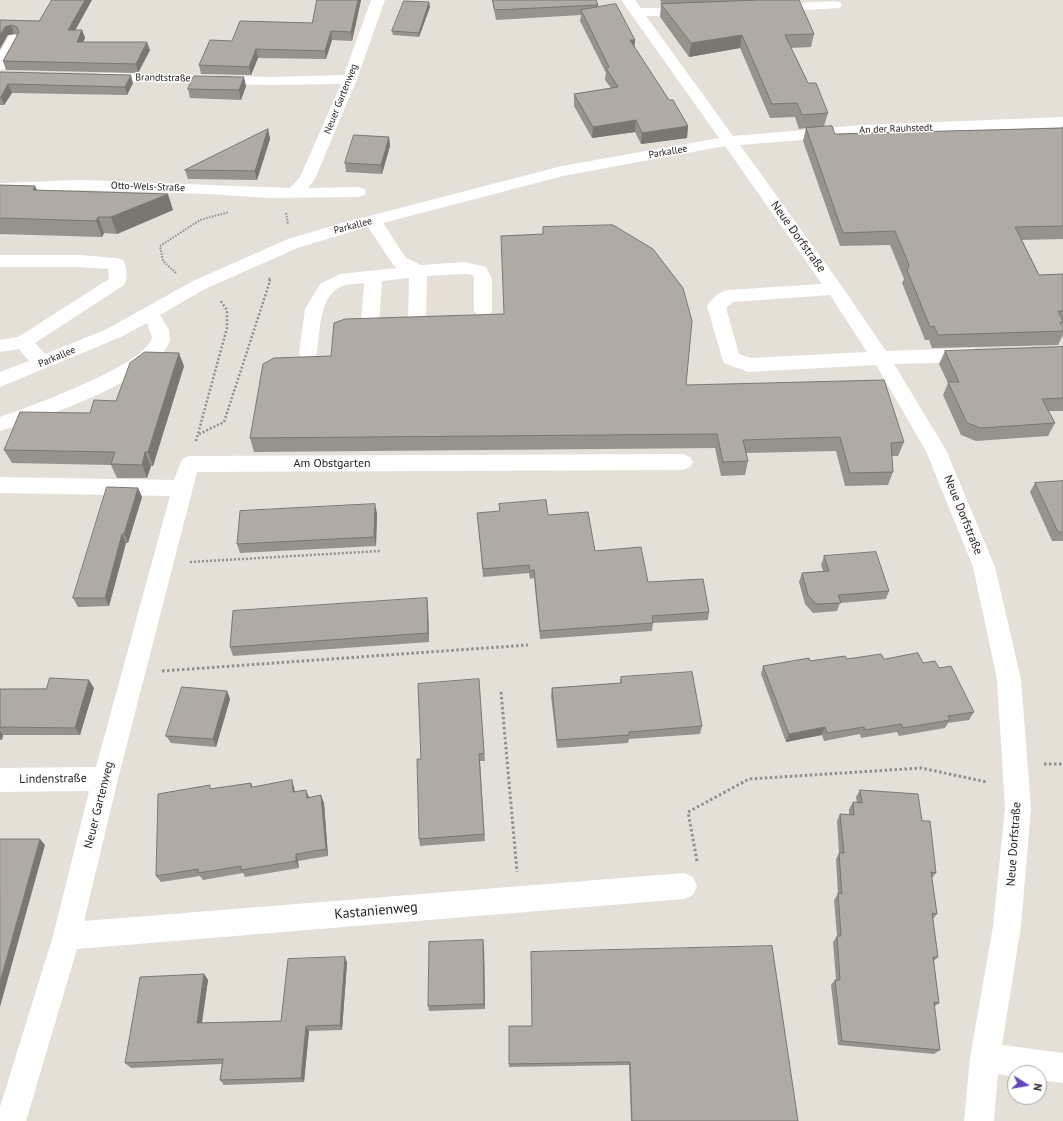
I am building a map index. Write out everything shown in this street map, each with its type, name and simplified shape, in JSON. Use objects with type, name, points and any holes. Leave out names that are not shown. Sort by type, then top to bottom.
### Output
[{"type":"street","name":"Neuer Gartenweg","points":[[295,192],[307,179],[350,79],[378,0]]},
{"type":"street","points":[[632,6],[699,10]]},
{"type":"street","name":"Neue Dorfstraße","points":[[632,6],[835,289],[881,358],[936,450],[984,567],[1009,679],[1018,808],[1007,926],[985,1058],[979,1121]]},
{"type":"street","points":[[763,8],[835,6]]},
{"type":"street","points":[[3,72],[14,39]]},
{"type":"street","name":"Brandtstraße","points":[[87,77],[269,80],[350,79]]},
{"type":"street","name":"An der Rauhstedt","points":[[729,141],[863,130],[1063,122]]},
{"type":"street","name":"Parkallee","points":[[0,380],[114,333],[199,286],[294,243],[562,171],[729,141]]},
{"type":"street","name":"Otto-Wels-Straße","points":[[0,188],[80,185],[208,189],[270,193],[358,192]]},
{"type":"street","points":[[373,221],[400,262],[418,271]]},
{"type":"street","points":[[0,261],[78,261],[117,264],[118,281],[23,342],[0,346]]},
{"type":"street","points":[[308,353],[314,309],[326,288],[340,280],[418,271],[465,268],[480,271],[483,279],[483,311]]},
{"type":"street","points":[[417,318],[418,271]]},
{"type":"street","points":[[370,324],[373,276]]},
{"type":"street","points":[[835,289],[728,296],[716,306],[731,358],[748,366],[881,358],[992,354]]},
{"type":"street","points":[[0,424],[55,404],[95,387],[120,375],[150,354],[157,348],[161,341],[162,335],[150,313]]},
{"type":"street","points":[[23,342],[42,363]]},
{"type":"street","name":"Am Obstgarten","points":[[189,464],[683,462]]},
{"type":"street","points":[[0,485],[183,488],[189,464]]},
{"type":"street","name":"Neuer Gartenweg","points":[[11,1121],[67,936],[105,779],[183,488]]},
{"type":"street","name":"Lindenstraße","points":[[0,780],[105,779]]},
{"type":"street","name":"Kastanienweg","points":[[67,936],[684,886]]},
{"type":"street","points":[[985,1058],[1063,1068]]},
{"type":"path","points":[[177,273],[162,261],[160,246],[200,220],[232,212]]},
{"type":"path","points":[[199,434],[224,422],[270,281],[261,258]]},
{"type":"path","points":[[189,464],[199,434],[228,328],[227,310],[218,297]]},
{"type":"path","points":[[162,563],[380,551]]},
{"type":"path","points":[[133,673],[528,645]]},
{"type":"path","points":[[501,692],[519,900]]},
{"type":"path","points":[[684,886],[701,885],[688,812],[749,779],[921,768],[1017,788]]},
{"type":"building","points":[[52,0],[85,0],[68,30],[82,30],[77,42],[147,42],[136,64],[3,61],[19,32],[17,27],[11,25],[5,27],[0,35],[0,20],[39,21]]},
{"type":"building","points":[[317,0],[358,0],[351,32],[331,31],[325,51],[256,49],[249,67],[199,65],[210,40],[232,41],[240,21],[312,23]]},
{"type":"building","points":[[493,0],[596,0],[598,5],[495,10]]},
{"type":"building","points":[[799,0],[814,34],[785,35],[808,83],[816,83],[828,113],[802,115],[797,103],[772,104],[742,35],[691,43],[661,4]]},
{"type":"building","points":[[404,1],[429,2],[419,33],[392,31]]},
{"type":"building","points":[[616,4],[635,40],[630,40],[669,100],[673,100],[688,126],[642,133],[636,120],[593,127],[574,94],[618,87],[606,68],[609,67],[581,10]]},
{"type":"building","points":[[0,72],[131,75],[125,87],[8,84],[0,97]]},
{"type":"building","points":[[194,76],[244,77],[239,90],[188,89]]},
{"type":"building","points":[[832,126],[835,134],[1063,128],[1063,226],[1015,227],[1039,275],[1063,274],[1063,311],[1058,311],[1063,321],[1060,322],[1063,327],[1063,331],[938,335],[934,326],[930,327],[907,270],[909,265],[895,231],[843,233],[806,128]]},
{"type":"building","points":[[268,129],[255,171],[185,170]]},
{"type":"building","points":[[354,135],[389,137],[381,165],[345,163]]},
{"type":"building","points":[[0,185],[35,186],[33,190],[168,194],[111,217],[98,217],[96,221],[0,218]]},
{"type":"building","points":[[613,225],[653,249],[683,288],[692,321],[686,385],[884,380],[904,442],[891,443],[893,472],[850,473],[840,437],[743,440],[748,461],[723,462],[717,434],[250,438],[263,364],[274,358],[331,356],[334,323],[345,319],[504,314],[501,236],[543,234],[543,227]]},
{"type":"building","points":[[1063,347],[1063,398],[1042,399],[1055,423],[981,428],[967,423],[948,382],[959,382],[945,351]]},
{"type":"building","points":[[145,352],[179,353],[148,452],[145,452],[142,465],[111,464],[115,452],[4,450],[20,412],[90,413],[94,400],[116,401],[130,363]]},
{"type":"building","points":[[1063,481],[1063,532],[1058,532],[1035,483]]},
{"type":"building","points":[[107,487],[138,488],[124,534],[122,534],[105,598],[73,598]]},
{"type":"building","points":[[546,500],[548,515],[588,512],[595,551],[641,547],[648,582],[703,579],[709,612],[652,616],[653,623],[540,631],[534,570],[530,571],[529,565],[483,569],[477,513],[500,511],[499,504]]},
{"type":"building","points":[[375,504],[374,537],[237,544],[240,511]]},
{"type":"building","points":[[876,552],[889,591],[838,595],[841,603],[816,604],[808,595],[802,573],[829,571],[824,556]]},
{"type":"building","points":[[427,598],[428,633],[230,647],[233,611]]},
{"type":"building","points":[[918,653],[923,663],[935,661],[939,668],[951,666],[974,712],[948,716],[950,720],[903,728],[901,724],[865,730],[864,727],[827,733],[825,727],[789,734],[763,666],[809,658],[810,661],[845,656],[847,659],[881,654],[884,659]]},
{"type":"building","points":[[692,672],[702,726],[629,732],[629,735],[557,740],[552,688],[621,683],[621,677]]},
{"type":"building","points":[[50,678],[89,680],[75,728],[0,727],[0,689],[46,689]]},
{"type":"building","points":[[479,679],[484,753],[479,754],[484,834],[419,839],[417,759],[421,759],[418,684]]},
{"type":"building","points":[[182,687],[227,691],[213,739],[166,736]]},
{"type":"building","points":[[292,780],[293,792],[306,790],[307,798],[321,795],[326,849],[296,854],[296,861],[241,870],[241,866],[198,873],[198,869],[156,876],[158,794],[210,785],[210,789],[251,783],[251,787]]},
{"type":"building","points":[[860,790],[918,794],[922,821],[930,821],[936,873],[931,872],[937,914],[932,913],[938,957],[933,957],[939,1003],[934,1002],[940,1050],[842,1041],[835,980],[840,980],[837,936],[841,936],[838,893],[842,894],[839,853],[844,853],[840,814],[854,815],[853,802],[862,803]]},
{"type":"building","points":[[0,839],[40,839],[0,982]]},
{"type":"building","points":[[483,940],[484,1004],[428,1006],[429,942]]},
{"type":"building","points":[[772,946],[798,1121],[632,1121],[630,1062],[509,1064],[509,1026],[532,1026],[531,952]]},
{"type":"building","points":[[345,957],[340,1025],[306,1026],[301,1078],[220,1080],[223,1059],[125,1063],[140,977],[204,974],[197,1023],[281,1021],[288,959]]}]
